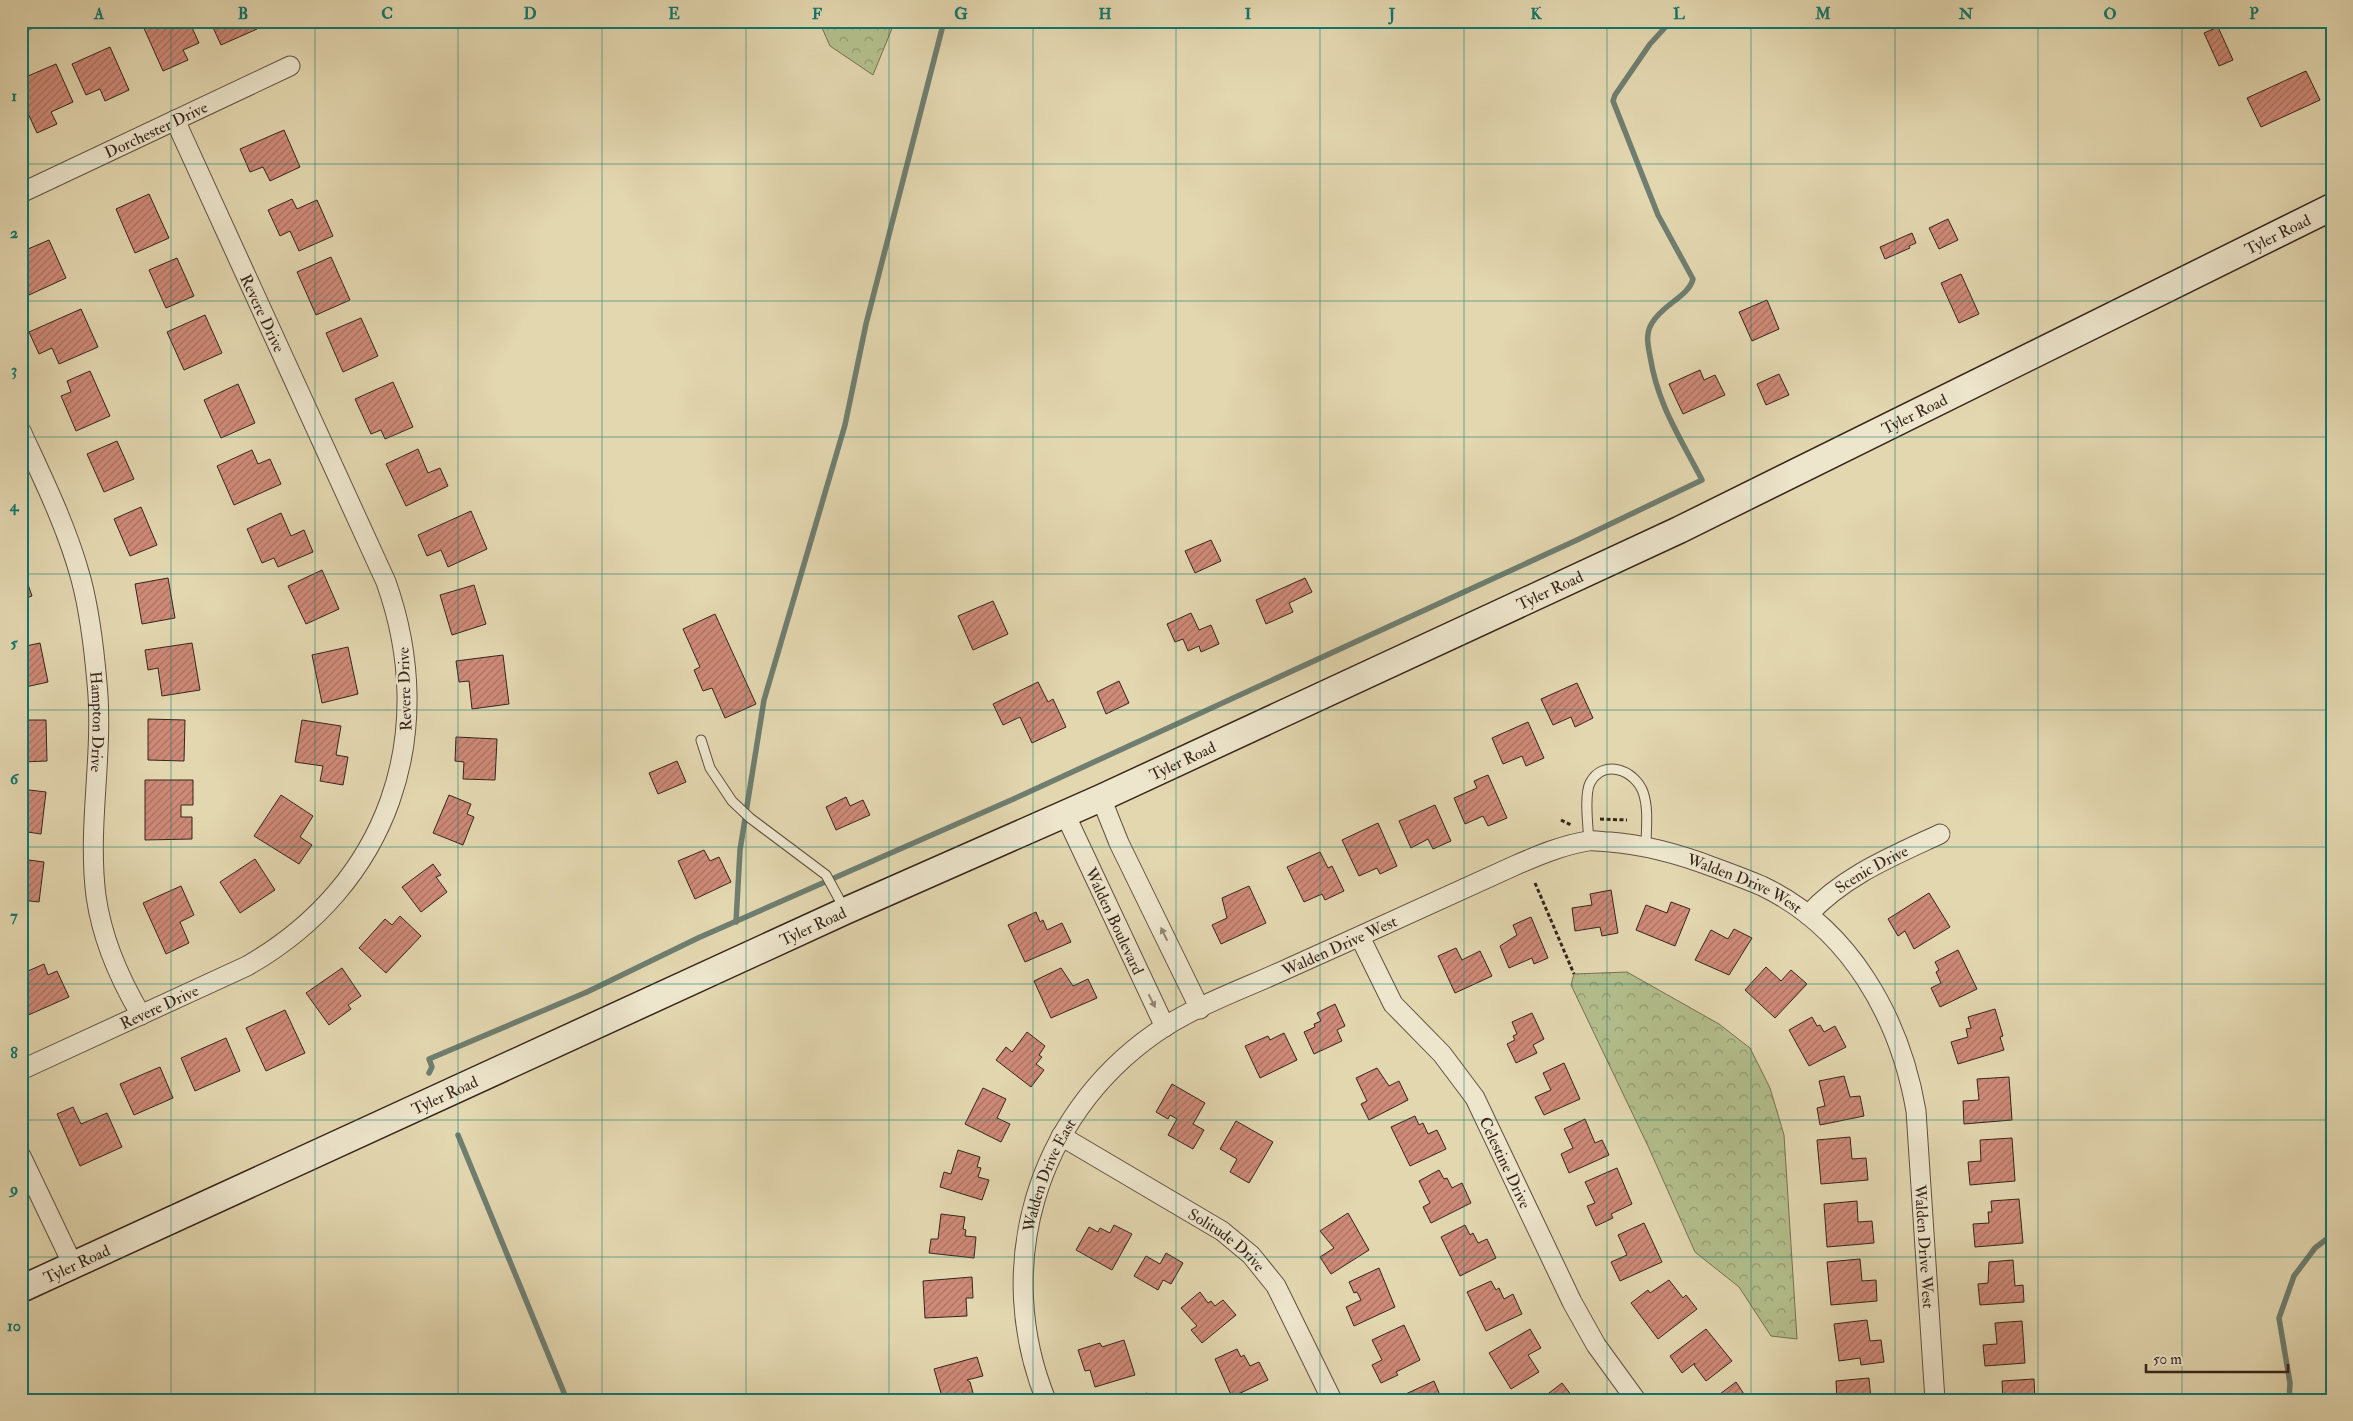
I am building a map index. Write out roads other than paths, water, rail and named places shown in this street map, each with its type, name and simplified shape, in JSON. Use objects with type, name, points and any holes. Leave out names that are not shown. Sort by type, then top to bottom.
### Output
[{"type":"street","name":"Dorchester Drive","points":[[21,193],[290,66]]},
{"type":"street","name":"Revere Drive","points":[[21,1070],[267,955],[306,925],[336,896],[365,856],[387,811],[404,756],[408,706],[408,672],[403,639],[386,582],[175,120]]},
{"type":"street","name":"Tyler Road","points":[[21,1289],[845,911],[1101,798],[1679,530],[2332,206]]},
{"type":"street","name":"Hampton Drive","points":[[21,431],[68,538],[81,579],[92,632],[98,709],[94,856],[96,896],[102,927],[111,957],[124,986],[141,1015]]},
{"type":"street","points":[[1101,798],[1119,843],[1200,1009]]},
{"type":"street","name":"Walden Boulevard","points":[[1065,814],[1165,1027]]},
{"type":"street","name":"Scenic Drive","points":[[1808,915],[1820,902],[1851,878],[1940,834]]},
{"type":"street","name":"Walden Drive West","points":[[1200,1009],[1516,864],[1546,852],[1589,841],[1672,851],[1762,886],[1808,915],[1843,947],[1878,1000],[1903,1056],[1911,1080],[1916,1111],[1935,1400]]},
{"type":"street","name":"Celestine Drive","points":[[1360,937],[1393,1004],[1442,1054],[1474,1098],[1572,1302],[1596,1345],[1636,1400]]},
{"type":"street","name":"Walden Drive East","points":[[1046,1400],[1033,1364],[1024,1327],[1023,1272],[1027,1237],[1036,1194],[1049,1158],[1074,1115],[1101,1082],[1136,1048],[1165,1027],[1200,1009]]},
{"type":"street","name":"Solitude Drive","points":[[1061,1136],[1222,1231],[1251,1255],[1266,1270],[1292,1316],[1332,1400]]},
{"type":"street","points":[[21,1156],[73,1266]]},
{"type":"lane","points":[[700,740],[710,768],[732,801],[750,818],[826,875],[845,911]]},
{"type":"lane","points":[[1589,841],[1589,784],[1596,774],[1607,768],[1620,769],[1634,778],[1643,791],[1646,804],[1646,847]]},
{"type":"waterway","points":[[736,922],[740,850],[764,700],[845,425],[866,324],[944,21]]},
{"type":"waterway","points":[[429,1073],[432,1067],[429,1059],[587,992],[698,938],[1020,796],[1577,540],[1702,480],[1664,406],[1658,390],[1648,348],[1648,331],[1656,317],[1686,291],[1693,279],[1658,215],[1613,101],[1615,95],[1650,44],[1671,21]]},
{"type":"waterway","points":[[458,1135],[567,1400]]},
{"type":"waterway","points":[[2289,1400],[2290,1383],[2279,1318],[2294,1276],[2315,1248],[2332,1235]]}]
